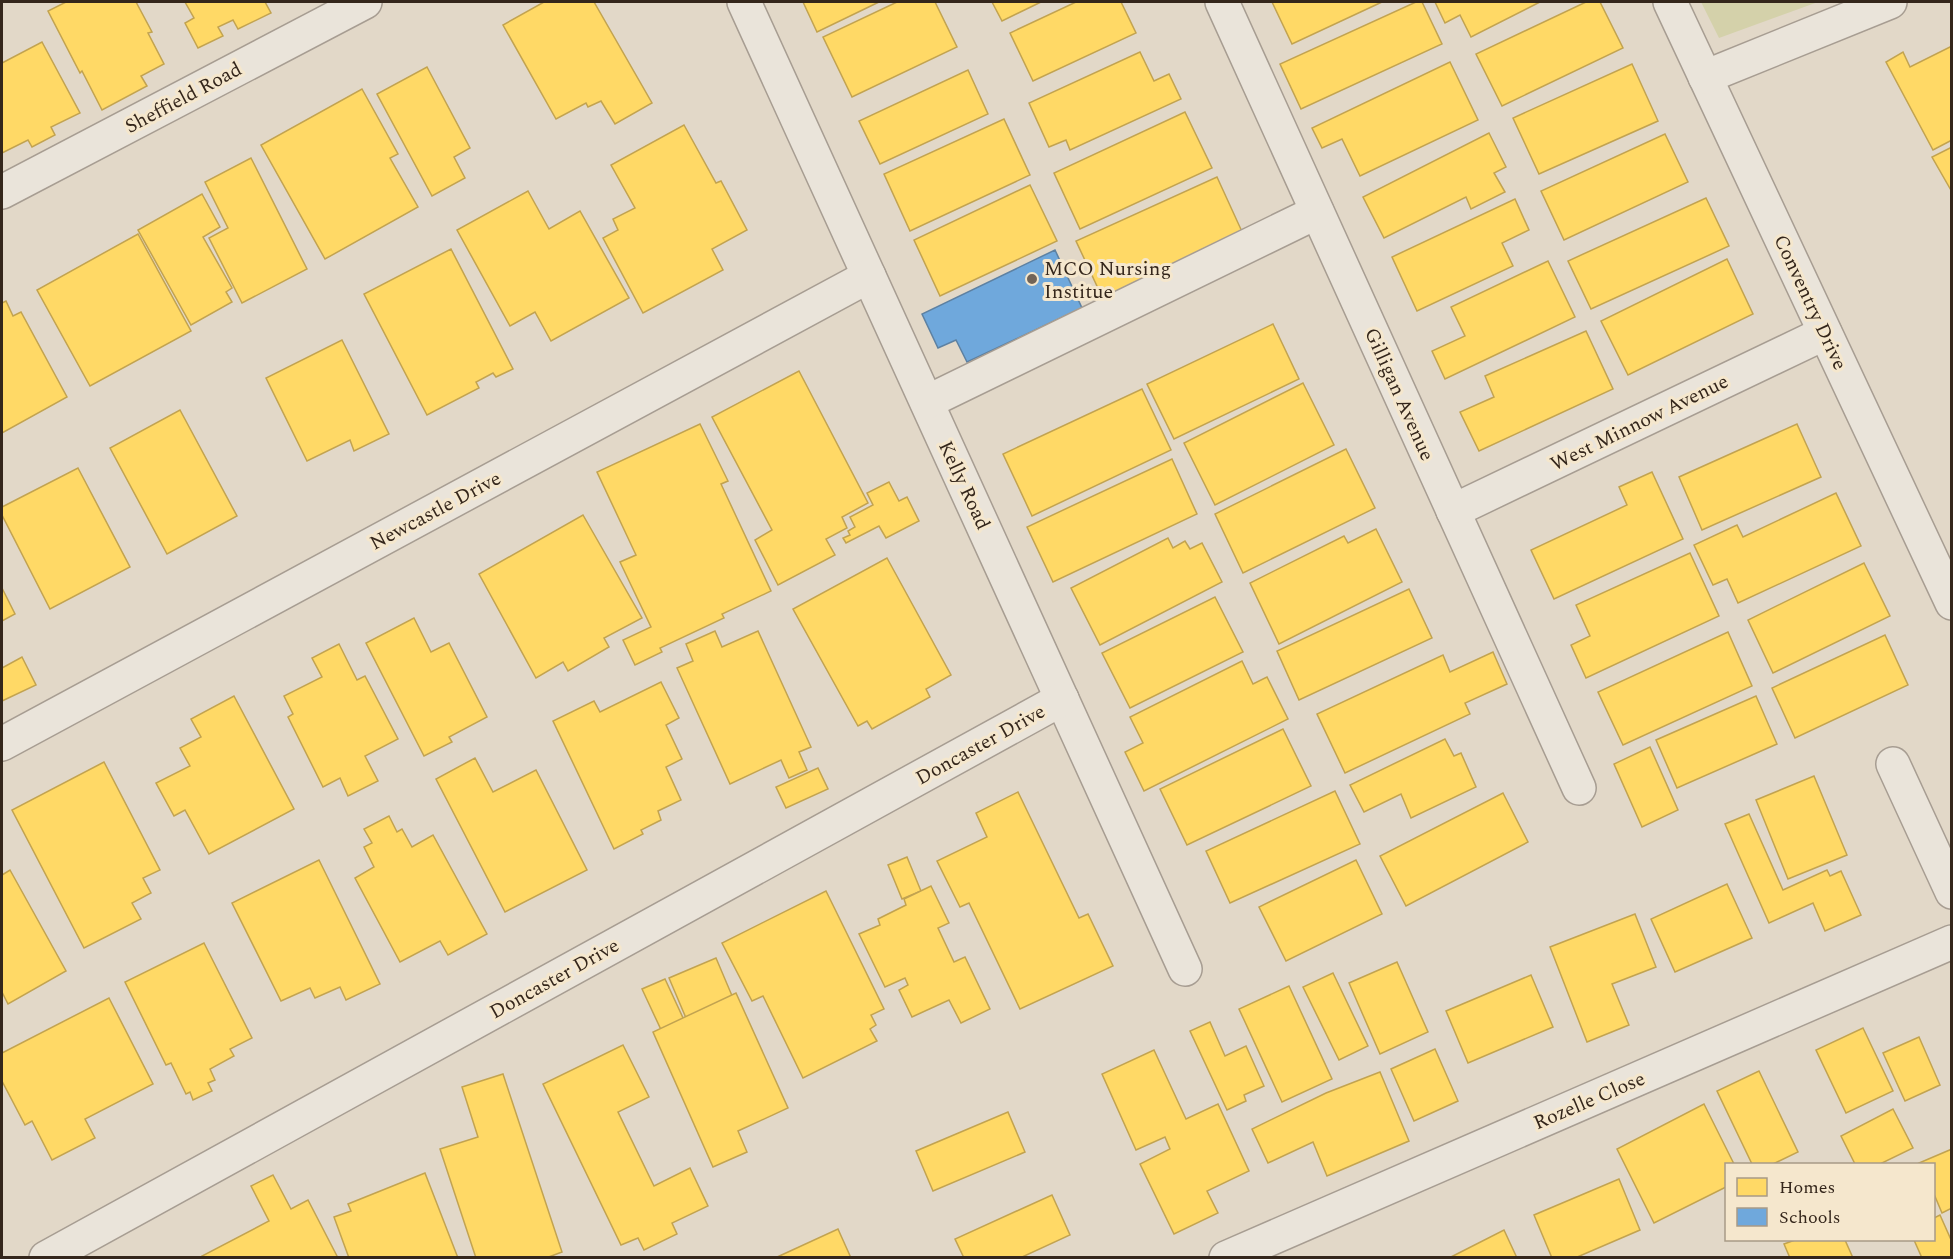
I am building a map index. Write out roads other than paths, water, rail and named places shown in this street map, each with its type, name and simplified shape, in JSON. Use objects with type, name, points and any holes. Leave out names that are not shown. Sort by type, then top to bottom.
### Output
[{"type":"street","name":"Sheffield Road","points":[[2,192],[365,2]]},
{"type":"street","name":"Kelly Road","points":[[744,2],[1185,969]]},
{"type":"street","name":"Gilligan Avenue","points":[[1222,2],[1579,788]]},
{"type":"street","name":"Conventry Drive","points":[[1670,2],[1952,603]]},
{"type":"street","points":[[1705,77],[1890,2]]},
{"type":"street","points":[[927,402],[1317,212]]},
{"type":"street","name":"Newcastle Drive","points":[[2,744],[869,276]]},
{"type":"street","name":"West Minnow Avenue","points":[[1453,511],[1825,333]]},
{"type":"street","name":"Doncaster Drive","points":[[46,1257],[1062,699]]},
{"type":"street","points":[[1893,764],[1952,892]]},
{"type":"street","name":"Rozelle Close","points":[[1226,1257],[1952,942]]},
{"type":"place","name":"MCO Nursing Institue","points":[[1032,279]]}]
